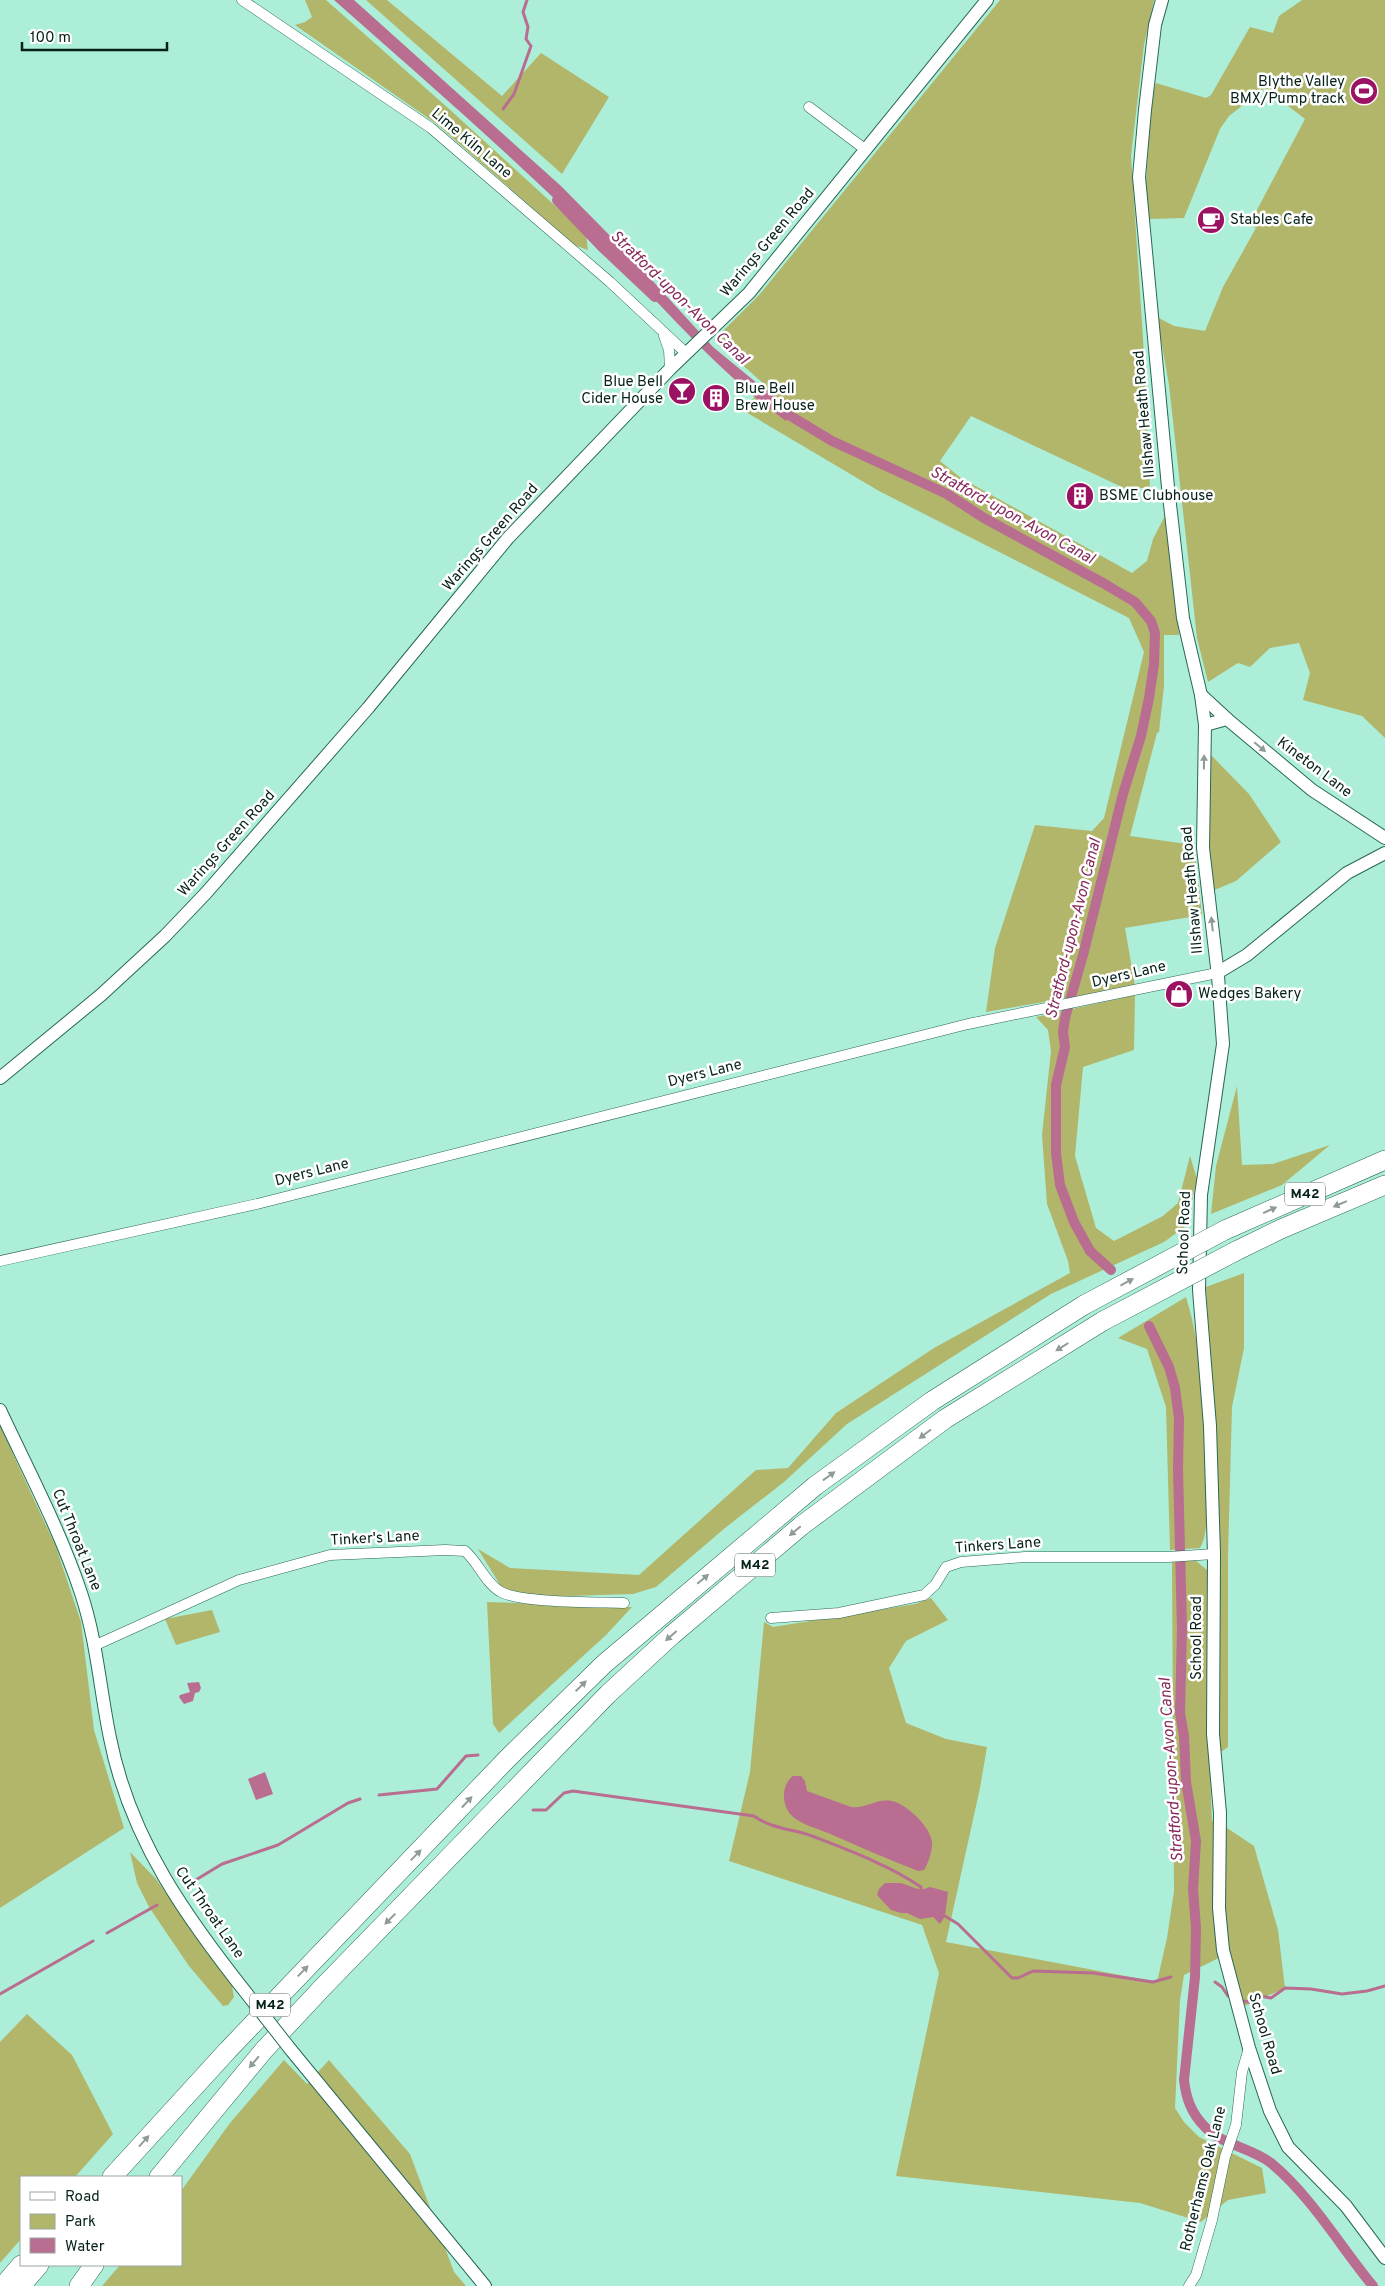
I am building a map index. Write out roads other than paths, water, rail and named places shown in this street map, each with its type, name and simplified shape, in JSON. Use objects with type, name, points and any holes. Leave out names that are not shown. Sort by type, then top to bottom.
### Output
[{"type":"highway","name":"M42","points":[[113,2176],[228,2050],[507,1759],[604,1664],[815,1486],[932,1401],[1084,1305],[1225,1230],[1385,1160]]},
{"type":"highway","name":"M42","points":[[160,2176],[264,2050],[608,1694],[672,1635],[801,1526],[945,1419],[1104,1321],[1281,1229],[1385,1186]]},
{"type":"highway","points":[[3,2286],[20,2266]]},
{"type":"highway","points":[[21,2286],[38,2266]]},
{"type":"highway","points":[[79,2286],[93,2266]]},
{"type":"street","name":"Lime Kiln Lane","points":[[242,0],[431,128],[610,282],[664,334],[690,350]]},
{"type":"street","name":"Warings Green Road","points":[[0,1078],[101,995],[165,936],[206,893],[374,701],[508,538],[670,369],[749,293],[987,0]]},
{"type":"street","name":"Illshaw Heath Road","points":[[1162,0],[1155,25],[1139,177],[1168,487],[1181,600],[1185,633],[1201,695],[1205,725],[1203,848],[1217,973]]},
{"type":"street","points":[[809,107],[866,150]]},
{"type":"street","points":[[664,334],[670,350],[670,369]]},
{"type":"street","name":"Kineton Lane","points":[[1201,695],[1312,790],[1385,838]]},
{"type":"street","points":[[1205,725],[1227,719]]},
{"type":"street","name":"Dyers Lane","points":[[0,1260],[257,1204],[968,1024],[1090,1001],[1217,973],[1248,955],[1347,873],[1385,853]]},
{"type":"street","name":"School Road","points":[[1217,973],[1223,1044],[1202,1195],[1199,1281],[1210,1426],[1214,1554],[1213,1734],[1220,1813],[1219,1908],[1223,1950],[1249,2048],[1270,2111],[1288,2147],[1346,2206],[1385,2258]]},
{"type":"street","name":"Cut Throat Lane","points":[[0,1410],[55,1526],[81,1593],[96,1645],[110,1739],[131,1812],[173,1895],[291,2050],[484,2286]]},
{"type":"street","name":"Tinker's Lane","points":[[96,1645],[239,1580],[330,1555],[446,1550],[465,1551],[495,1587],[508,1594],[539,1599],[624,1603]]},
{"type":"street","name":"Tinkers Lane","points":[[771,1618],[840,1613],[924,1595],[935,1585],[946,1567],[961,1562],[1025,1557],[1168,1557],[1214,1554]]},
{"type":"street","name":"Rotherhams Oak Lane","points":[[1189,2286],[1196,2275],[1212,2220],[1228,2149],[1236,2124],[1242,2072],[1249,2048]]},
{"type":"water","points":[[334,0],[354,0],[561,186],[629,255],[713,347],[758,384],[793,409],[786,421],[759,401],[709,356],[561,205]]},
{"type":"water","points":[[199,1682],[201,1688],[199,1692],[195,1693],[193,1701],[184,1704],[179,1697],[190,1692],[187,1683]]},
{"type":"water","points":[[265,1772],[273,1794],[256,1800],[248,1779]]},
{"type":"water","points":[[793,1776],[801,1776],[805,1781],[807,1791],[851,1807],[886,1800],[898,1803],[912,1812],[924,1825],[931,1838],[931,1854],[924,1870],[918,1871],[798,1820],[787,1810],[784,1799],[785,1789],[789,1779]]},
{"type":"water","points":[[885,1883],[901,1883],[921,1890],[930,1887],[948,1892],[945,1916],[940,1924],[933,1917],[920,1919],[907,1913],[891,1910],[877,1895],[879,1889]]},
{"type":"waterway","points":[[503,109],[514,94],[531,46],[526,39],[528,27],[523,12],[527,0]]},
{"type":"waterway","name":"Stratford-upon-Avon Canal","points":[[557,200],[602,247],[655,297]]},
{"type":"waterway","name":"Stratford-upon-Avon Canal","points":[[779,409],[832,441],[947,494],[984,518],[1135,602],[1151,621],[1155,633],[1154,664],[1149,698],[1141,736],[1123,794],[1083,955],[1065,1018],[1063,1032],[1065,1047],[1056,1085],[1056,1153],[1060,1185],[1074,1222],[1090,1251],[1111,1270]]},
{"type":"waterway","name":"Stratford-upon-Avon Canal","points":[[1149,1326],[1169,1367],[1175,1388],[1179,1418],[1178,1469],[1182,1629],[1180,1713],[1184,1736],[1186,1782],[1196,1841],[1193,1889],[1196,1928],[1195,1977],[1184,2080],[1186,2093],[1196,2116],[1212,2133],[1263,2158],[1286,2176],[1312,2206],[1373,2286]]},
{"type":"waterway","points":[[379,1795],[437,1789],[466,1756],[478,1755]]},
{"type":"waterway","points":[[533,1810],[546,1810],[564,1793],[573,1791],[754,1816],[768,1824],[812,1836],[868,1858],[909,1879],[921,1887],[921,1890]]},
{"type":"waterway","points":[[194,1881],[222,1864],[278,1845],[348,1803],[360,1799]]},
{"type":"waterway","points":[[107,1933],[157,1905]]},
{"type":"waterway","points":[[945,1916],[958,1924],[1012,1978],[1018,1978],[1033,1971],[1093,1973],[1153,1982],[1171,1977]]},
{"type":"waterway","points":[[0,1994],[93,1941]]},
{"type":"waterway","points":[[1215,1982],[1222,1987],[1228,1996]]},
{"type":"waterway","points":[[1244,2001],[1249,2002],[1260,1996],[1271,1998],[1285,1988],[1311,1989],[1342,1994],[1367,1991],[1385,1986]]},
{"type":"place","name":"Blythe Valley BMX/Pump track","points":[[1364,91]]},
{"type":"place","name":"Stables Cafe","points":[[1211,220]]},
{"type":"place","name":"Blue Bell Cider House","points":[[682,391]]},
{"type":"place","name":"Blue Bell Brew House","points":[[716,398]]},
{"type":"place","name":"BSME Clubhouse","points":[[1080,496]]},
{"type":"place","name":"Wedges Bakery","points":[[1179,994]]}]
